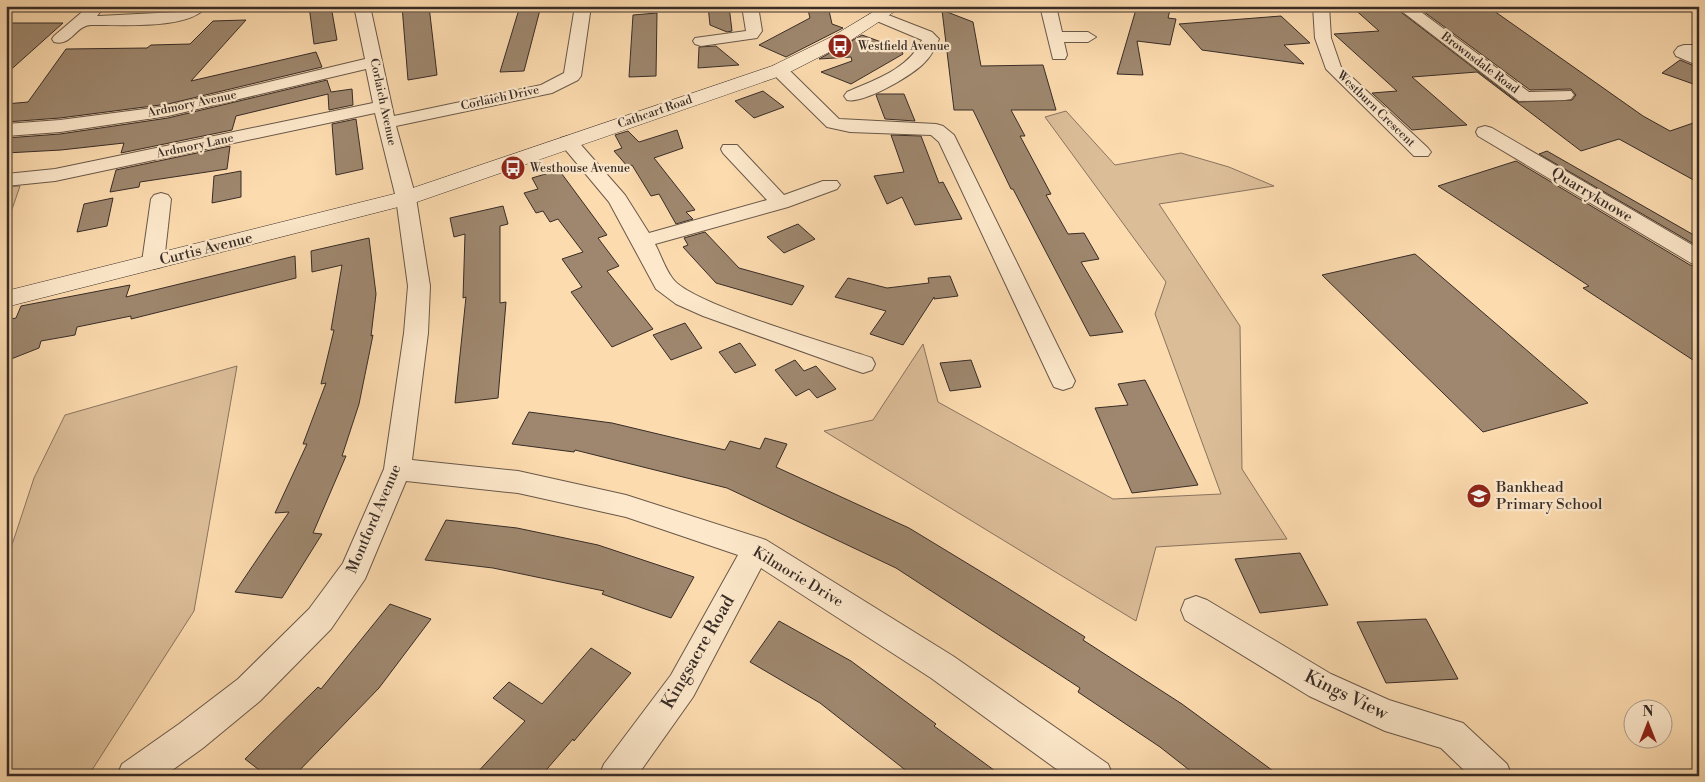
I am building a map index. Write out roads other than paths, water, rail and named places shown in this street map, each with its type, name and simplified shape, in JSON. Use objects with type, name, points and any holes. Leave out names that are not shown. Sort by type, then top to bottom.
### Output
[{"type":"street","points":[[93,11],[90,20],[161,20],[191,13],[199,6]]},
{"type":"street","name":"Corlaich Avenue","points":[[362,6],[384,114],[406,198]]},
{"type":"street","name":"Corlaich Drive","points":[[384,114],[546,89],[572,76],[583,6]]},
{"type":"street","points":[[701,41],[751,35],[754,31],[750,6]]},
{"type":"street","name":"Cathcart Road","points":[[406,198],[779,70],[839,40],[895,6]]},
{"type":"street","points":[[1048,6],[1059,54]]},
{"type":"street","name":"Westburn Crescent","points":[[1321,6],[1320,20],[1328,58],[1334,69],[1421,152]]},
{"type":"street","name":"Brownsdale Road","points":[[1403,6],[1525,97],[1565,95]]},
{"type":"street","points":[[60,39],[93,11]]},
{"type":"street","points":[[854,96],[913,65],[929,47],[931,39],[926,35],[878,16]]},
{"type":"street","points":[[1056,37],[1088,37]]},
{"type":"street","points":[[1699,50],[1684,50],[1682,52],[1688,58],[1699,61]]},
{"type":"street","name":"Ardmory Avenue","points":[[6,130],[60,126],[168,111],[374,62]]},
{"type":"street","points":[[779,70],[833,123],[850,126],[936,130],[947,138],[1063,381]]},
{"type":"street","name":"Ardmory Lane","points":[[6,180],[55,176],[384,114]]},
{"type":"street","name":"Quarryknowe","points":[[1485,132],[1699,258]]},
{"type":"street","points":[[568,142],[618,199],[643,241],[664,284],[684,299],[863,364]]},
{"type":"street","points":[[730,149],[781,203]]},
{"type":"street","points":[[643,241],[781,203],[830,185]]},
{"type":"street","name":"Curtis Avenue","points":[[6,299],[406,198]]},
{"type":"street","name":"Montford Avenue","points":[[134,776],[191,736],[249,690],[320,619],[355,570],[398,469],[415,342],[419,286],[406,198]]},
{"type":"street","points":[[152,262],[161,199]]},
{"type":"street","name":"Kilmorie Drive","points":[[398,469],[518,482],[608,502],[756,549],[942,667],[1096,776]]},
{"type":"street","name":"Kingsacre Road","points":[[616,776],[682,686],[756,549]]},
{"type":"street","name":"Kings View","points":[[1196,610],[1320,685],[1385,715],[1451,735],[1495,776]]},
{"type":"place","name":"Westfield Avenue","points":[[840,46]]},
{"type":"place","name":"Westhouse Avenue","points":[[513,168]]},
{"type":"place","name":"Bankhead Primary School","points":[[1479,496]]}]
